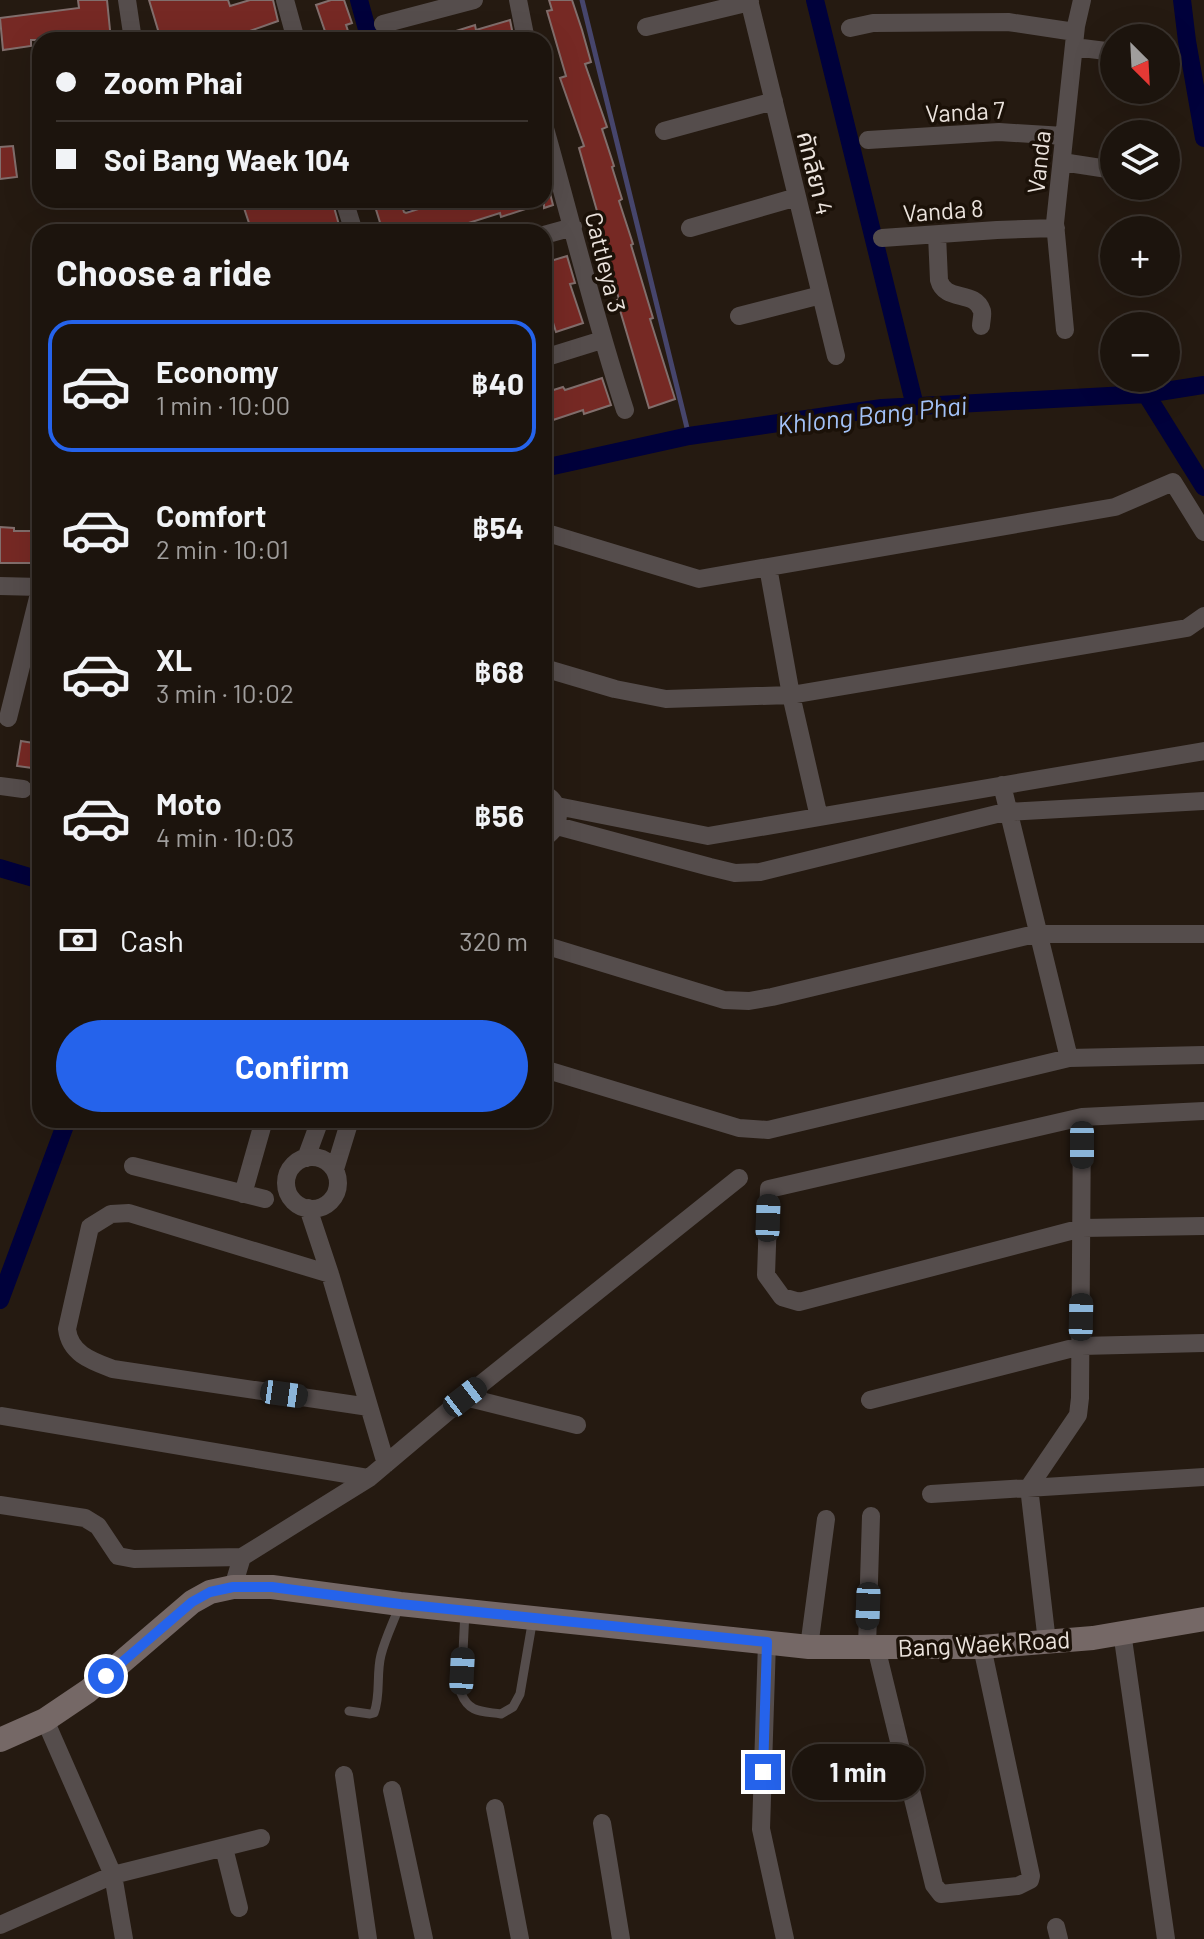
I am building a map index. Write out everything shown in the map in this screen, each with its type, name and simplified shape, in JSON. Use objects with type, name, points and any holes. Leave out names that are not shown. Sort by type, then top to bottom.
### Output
[{"type":"main road","name":"Bang Waek Road","points":[[0,1740],[45,1720],[88,1691],[192,1602],[210,1592],[233,1587],[272,1587],[400,1604],[809,1647],[982,1647],[1093,1638],[1204,1619]]},
{"type":"street","points":[[127,0],[132,32]]},
{"type":"street","points":[[285,0],[294,32]]},
{"type":"street","points":[[383,24],[474,0]]},
{"type":"street","points":[[518,0],[524,32]]},
{"type":"street","name":"Vanda","points":[[1065,330],[1056,228],[1064,136],[1082,0]]},
{"type":"street","points":[[646,27],[749,1]]},
{"type":"street","name":"คัทลียา 4","points":[[749,1],[836,356]]},
{"type":"street","points":[[850,28],[873,23],[1008,22],[1100,48]]},
{"type":"street","points":[[664,131],[774,101]]},
{"type":"street","name":"Vanda 7","points":[[868,140],[999,132],[1064,136]]},
{"type":"street","name":"Cattleya 3","points":[[552,153],[602,340],[625,410]]},
{"type":"street","points":[[1062,162],[1100,168]]},
{"type":"street","points":[[690,228],[797,197]]},
{"type":"street","points":[[552,233],[573,227]]},
{"type":"street","name":"Vanda 8","points":[[882,238],[1056,228]]},
{"type":"street","points":[[937,235],[941,287],[948,293],[974,301],[982,311],[981,326]]},
{"type":"street","points":[[739,316],[821,295]]},
{"type":"street","points":[[552,356],[602,340]]},
{"type":"street","points":[[552,534],[699,579],[1115,507],[1173,482],[1204,532]]},
{"type":"street","points":[[768,567],[791,695],[819,817]]},
{"type":"street","points":[[0,586],[32,588]]},
{"type":"street","points":[[552,670],[615,689],[666,699],[791,695],[1187,628],[1204,616]]},
{"type":"street","points":[[8,718],[32,621]]},
{"type":"street","points":[[552,799],[708,836],[1204,751]]},
{"type":"street","points":[[1002,785],[1069,1058]]},
{"type":"street","points":[[0,786],[23,789]]},
{"type":"street","points":[[552,832],[735,873],[760,872],[1008,812],[1204,801]]},
{"type":"street","points":[[552,802],[559,812],[552,828]]},
{"type":"street","points":[[552,947],[724,1000],[749,1001],[1038,934],[1204,934]]},
{"type":"street","points":[[552,1071],[739,1128],[768,1130],[1069,1058],[1204,1055]]},
{"type":"street","points":[[1204,1111],[1082,1117],[769,1189],[766,1275],[782,1297],[799,1302],[1082,1228],[1204,1226]]},
{"type":"street","points":[[1047,1642],[1029,1487],[1078,1415],[1082,1117]]},
{"type":"street","points":[[243,1194],[262,1128]]},
{"type":"street","points":[[306,1158],[317,1128]]},
{"type":"street","points":[[335,1169],[322,1159],[298,1161],[292,1167],[286,1184],[293,1200],[308,1208],[325,1206],[331,1200],[338,1185],[335,1169],[348,1128]]},
{"type":"street","points":[[133,1166],[265,1199]]},
{"type":"street","points":[[0,1505],[85,1518],[98,1526],[118,1556],[134,1559],[242,1557],[369,1478],[465,1397],[739,1178]]},
{"type":"street","points":[[308,1208],[386,1464]]},
{"type":"street","points":[[330,1274],[129,1213],[111,1214],[90,1227],[67,1329],[68,1339],[79,1353],[113,1369],[369,1407]]},
{"type":"street","points":[[870,1400],[1081,1346],[1204,1343]]},
{"type":"street","points":[[465,1397],[577,1425]]},
{"type":"street","points":[[2,1416],[369,1478]]},
{"type":"street","points":[[931,1494],[1204,1477]]},
{"type":"street","points":[[871,1516],[871,1647],[934,1885],[941,1894],[1018,1886],[1030,1880],[1031,1876],[982,1647]]},
{"type":"street","points":[[809,1647],[826,1519]]},
{"type":"street","points":[[233,1587],[242,1557]]},
{"type":"street","points":[[1122,1632],[1166,1939]]},
{"type":"street","points":[[767,1642],[761,1829],[785,1939]]},
{"type":"street","points":[[45,1720],[113,1875],[124,1939]]},
{"type":"street","points":[[344,1775],[368,1939]]},
{"type":"street","points":[[392,1790],[424,1939]]},
{"type":"street","points":[[495,1808],[520,1939]]},
{"type":"street","points":[[602,1823],[621,1939]]},
{"type":"street","points":[[0,1925],[113,1875],[261,1838]]},
{"type":"street","points":[[224,1848],[239,1908]]},
{"type":"lane","points":[[349,1711],[374,1713],[381,1655],[400,1604]]},
{"type":"lane","points":[[465,1611],[461,1693],[465,1704],[472,1709],[501,1714],[513,1707],[520,1694],[533,1618]]},
{"type":"building","points":[[78,0],[107,0],[110,32],[32,32],[31,46],[3,50],[0,18],[79,8]]},
{"type":"building","points":[[149,0],[228,0],[230,6],[250,0],[273,0],[278,21],[247,32],[159,32]]},
{"type":"building","points":[[344,0],[352,23],[346,25],[348,32],[325,32],[316,5]]},
{"type":"building","points":[[549,0],[572,0],[582,30],[591,62],[585,64],[607,127],[602,129],[622,199],[619,201],[675,399],[649,408],[598,226],[601,225],[579,148],[584,146],[560,78],[566,76],[547,11],[552,10]]},
{"type":"building","points":[[510,20],[512,32],[453,32],[475,25],[476,30]]},
{"type":"building","points":[[13,146],[17,177],[0,179],[0,147]]},
{"type":"building","points":[[244,208],[334,208],[339,224],[249,224]]},
{"type":"building","points":[[376,208],[403,208],[406,213],[422,208],[529,208],[465,224],[380,224]]},
{"type":"building","points":[[567,256],[575,283],[570,284],[583,323],[556,332],[552,319],[552,261]]},
{"type":"building","points":[[602,378],[611,405],[552,420],[552,390],[563,387],[565,390]]},
{"type":"building","points":[[0,527],[32,531],[32,563],[0,563]]},
{"type":"building","points":[[21,741],[32,743],[32,768],[17,766]]},
{"type":"waterway","points":[[359,0],[368,32]]},
{"type":"waterway","points":[[582,0],[689,436]]},
{"type":"waterway","points":[[815,0],[915,406]]},
{"type":"waterway","points":[[1182,0],[1204,138]]},
{"type":"waterway","points":[[417,208],[422,224]]},
{"type":"waterway","name":"Khlong Bang Phai","points":[[552,466],[689,436],[882,408],[1146,394],[1204,385]]},
{"type":"waterway","points":[[1146,394],[1204,487]]},
{"type":"waterway","points":[[0,868],[32,878]]},
{"type":"waterway","name":"Khlong Bang Phai","points":[[0,1300],[64,1128]]},
{"type":"route","points":[[106,1676],[192,1602],[210,1592],[233,1587],[272,1587],[400,1604],[767,1642],[763,1772]]}]
